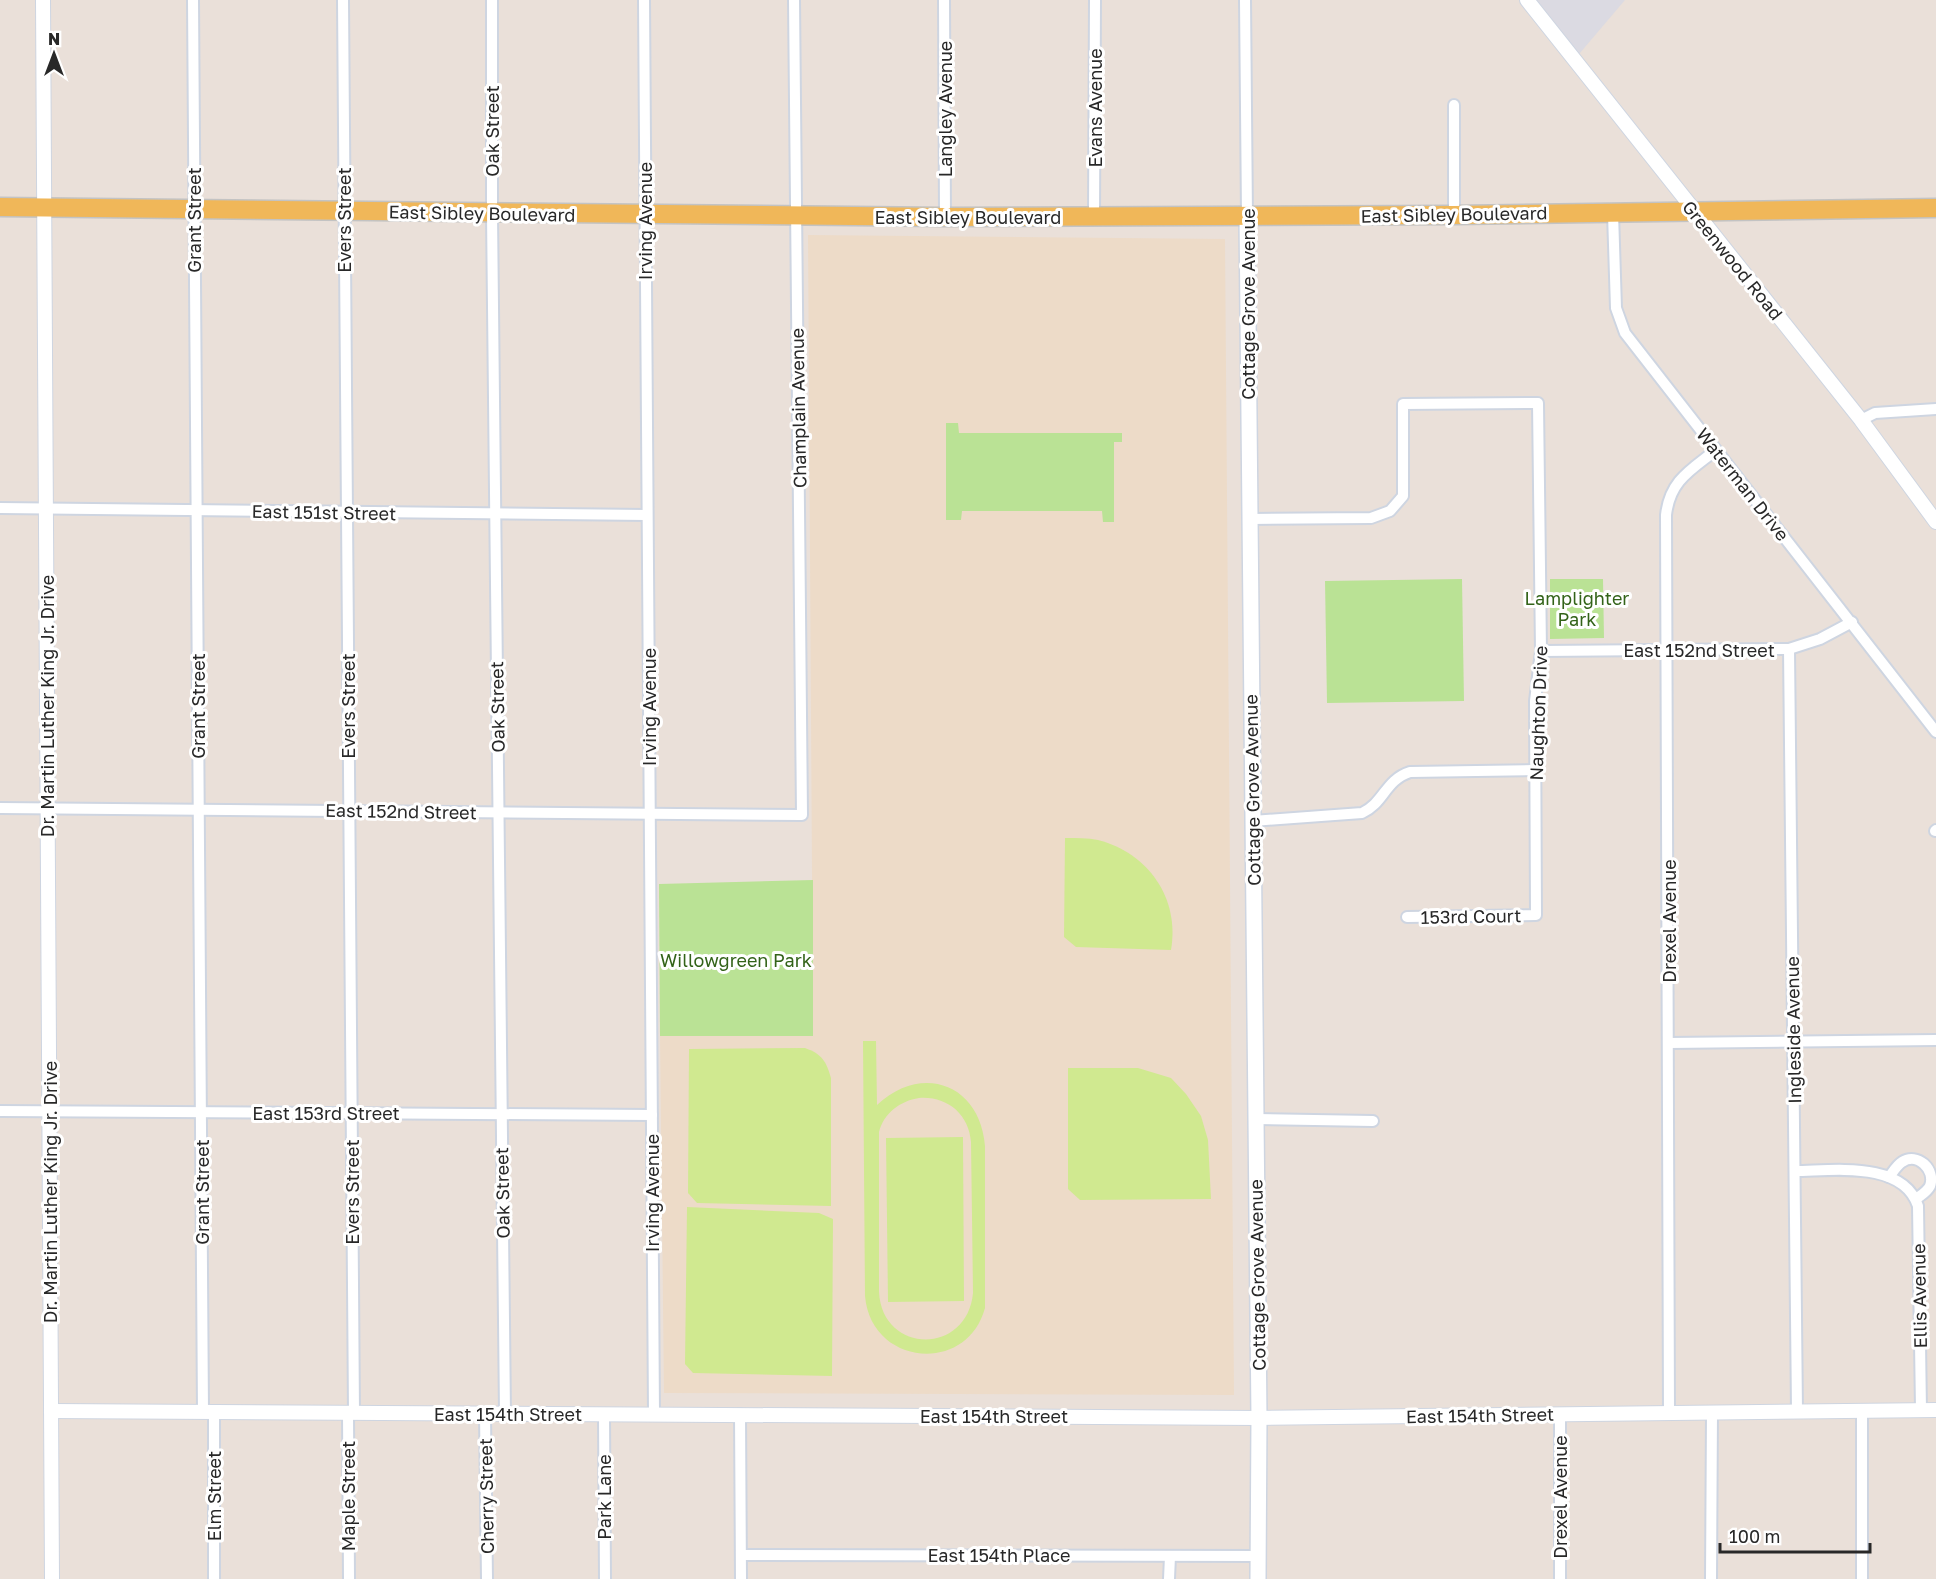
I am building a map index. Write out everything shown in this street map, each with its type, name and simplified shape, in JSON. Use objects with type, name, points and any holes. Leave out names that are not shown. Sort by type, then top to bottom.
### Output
[{"type":"main road","name":"East Sibley Boulevard","points":[[0,207],[796,217],[1454,215],[1936,208]]},
{"type":"main road","name":"Cottage Grove Avenue","points":[[1247,216],[1259,1418],[1258,1579]]},
{"type":"street","name":"Dr. Martin Luther King Jr. Drive","points":[[43,0],[52,1579]]},
{"type":"street","name":"Grant Street","points":[[193,0],[201,1112],[208,1412]]},
{"type":"street","name":"Evers Street","points":[[343,0],[351,1413]]},
{"type":"street","name":"Oak Street","points":[[492,0],[492,214],[505,1414]]},
{"type":"street","name":"Irving Avenue","points":[[644,0],[654,1414]]},
{"type":"street","name":"Champlain Avenue","points":[[794,0],[802,815]]},
{"type":"street","name":"Langley Avenue","points":[[944,0],[945,217]]},
{"type":"street","name":"Evans Avenue","points":[[1094,217],[1095,0]]},
{"type":"street","name":"Cottage Grove Avenue","points":[[1245,0],[1247,216]]},
{"type":"street","name":"Greenwood Road","points":[[1527,0],[1861,420],[1936,522]]},
{"type":"street","points":[[1454,105],[1454,215]]},
{"type":"street","name":"Waterman Drive","points":[[1613,213],[1616,308],[1625,333],[1936,732]]},
{"type":"street","name":"Naughton Drive","points":[[1250,519],[1371,518],[1390,511],[1403,496],[1403,404],[1539,403],[1541,651],[1535,701],[1536,915]]},
{"type":"street","points":[[1861,420],[1875,413],[1936,409]]},
{"type":"street","name":"Drexel Avenue","points":[[1669,1413],[1667,502],[1680,478],[1716,450]]},
{"type":"street","name":"East 151st Street","points":[[0,508],[647,515]]},
{"type":"street","name":"East 152nd Street","points":[[1541,651],[1789,649],[1820,639],[1852,622]]},
{"type":"street","name":"Ingleside Avenue","points":[[1789,649],[1797,1411]]},
{"type":"street","points":[[1252,821],[1350,816],[1362,813],[1372,809],[1390,783],[1410,772],[1535,770]]},
{"type":"street","name":"East 152nd Street","points":[[0,808],[802,815]]},
{"type":"street","name":"153rd Court","points":[[1407,917],[1536,915]]},
{"type":"street","points":[[1669,1043],[1936,1040]]},
{"type":"street","name":"East 153rd Street","points":[[0,1111],[651,1115]]},
{"type":"street","points":[[1255,1119],[1373,1121]]},
{"type":"street","points":[[1795,1171],[1866,1171],[1889,1177],[1916,1199],[1927,1191],[1932,1175],[1929,1167],[1912,1159],[1902,1162],[1889,1177]]},
{"type":"street","name":"Ellis Avenue","points":[[1916,1199],[1918,1206],[1921,1410]]},
{"type":"street","name":"East 154th Street","points":[[51,1411],[1259,1418],[1936,1410]]},
{"type":"street","points":[[1862,1411],[1862,1579]]},
{"type":"street","name":"Elm Street","points":[[208,1412],[214,1579]]},
{"type":"street","points":[[1711,1579],[1712,1412]]},
{"type":"street","name":"Maple Street","points":[[349,1579],[351,1413]]},
{"type":"street","name":"Cherry Street","points":[[484,1414],[487,1579]]},
{"type":"street","name":"Park Lane","points":[[604,1414],[605,1579]]},
{"type":"street","points":[[740,1414],[741,1579]]},
{"type":"street","name":"Drexel Avenue","points":[[1560,1414],[1560,1579]]},
{"type":"street","name":"East 154th Place","points":[[741,1555],[1258,1556]]},
{"type":"street","points":[[1169,1579],[1170,1556]]},
{"type":"shaded area","points":[[1527,0],[1625,0],[1574,60]]},
{"type":"shaded area","points":[[808,235],[1225,239],[1234,1395],[664,1393],[660,1036],[813,1036]]},
{"type":"green space","points":[[946,423],[958,423],[959,433],[1122,433],[1122,442],[1114,442],[1114,522],[1103,522],[1102,511],[962,511],[961,520],[946,520]]},
{"type":"green space","points":[[1462,579],[1464,701],[1327,703],[1325,581]]},
{"type":"green space","name":"Lamplighter Park","points":[[1550,579],[1603,579],[1604,638],[1550,639]]},
{"type":"green space","points":[[1065,838],[1094,839],[1116,846],[1132,855],[1145,867],[1157,880],[1165,896],[1172,931],[1171,950],[1076,947],[1064,937]]},
{"type":"green space","name":"Willowgreen Park","points":[[813,880],[813,1036],[660,1036],[659,884]]},
{"type":"green space","points":[[863,1041],[876,1041],[877,1105],[894,1092],[912,1085],[930,1083],[946,1086],[960,1095],[972,1108],[981,1125],[985,1146],[985,1308],[975,1330],[960,1344],[941,1352],[920,1353],[901,1348],[884,1337],[871,1319],[865,1296]],"holes":[[[919,1098],[939,1100],[955,1109],[966,1123],[969,1132],[973,1293],[967,1314],[956,1328],[941,1337],[925,1339],[908,1336],[894,1327],[884,1312],[879,1292],[879,1132],[885,1119],[899,1105]]]},
{"type":"green space","points":[[805,1048],[822,1059],[831,1078],[831,1206],[697,1203],[688,1193],[689,1049]]},
{"type":"green space","points":[[1068,1068],[1138,1068],[1171,1078],[1186,1094],[1201,1116],[1208,1140],[1211,1199],[1080,1200],[1068,1189]]},
{"type":"green space","points":[[963,1137],[964,1301],[888,1302],[886,1138]]},
{"type":"green space","points":[[687,1207],[819,1213],[833,1219],[832,1376],[693,1373],[685,1364]]}]
